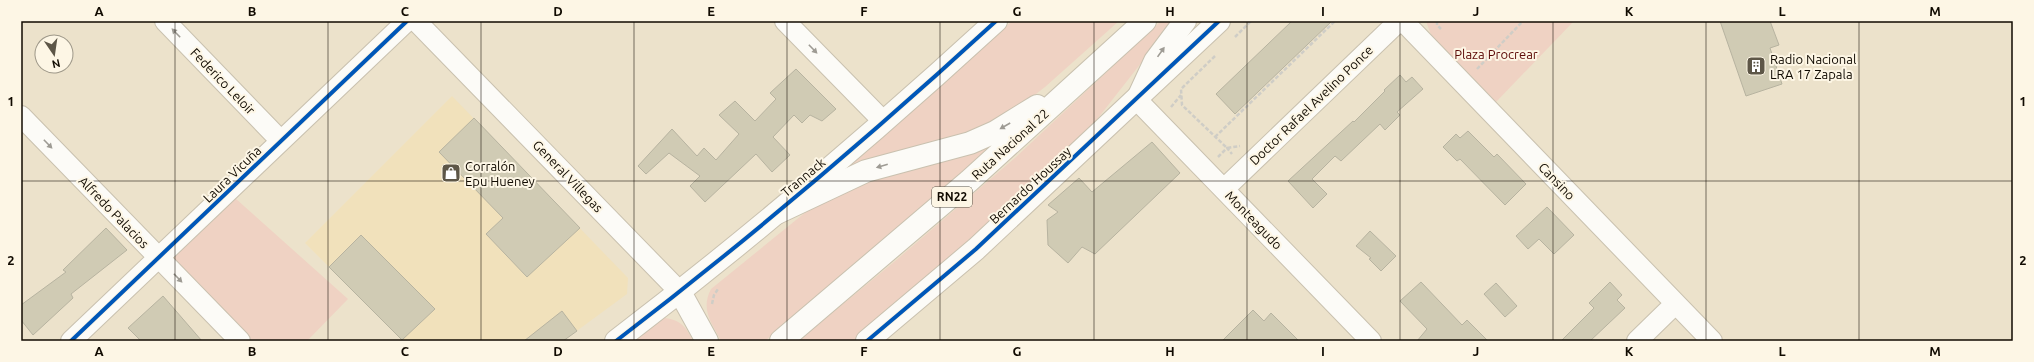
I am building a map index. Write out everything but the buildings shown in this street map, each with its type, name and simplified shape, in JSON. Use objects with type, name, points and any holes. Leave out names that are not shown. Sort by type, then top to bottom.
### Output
[{"type":"street","name":"Federico Leloir","points":[[165,21],[281,141]]},
{"type":"street","name":"Laura Vicuña","points":[[71,341],[407,21]]},
{"type":"street","name":"General Villegas","points":[[416,21],[680,292],[707,341]]},
{"type":"street","points":[[785,21],[883,121]]},
{"type":"street","name":"Trannack","points":[[616,341],[729,254],[996,21]]},
{"type":"street","name":"Ruta Nacional 22","points":[[781,341],[935,211],[1145,21]]},
{"type":"street","points":[[1137,100],[1155,61],[1185,21]]},
{"type":"street","name":"Bernardo Houssay","points":[[867,341],[976,249],[1137,100],[1219,21]]},
{"type":"street","name":"Doctor Rafael Avelino Ponce","points":[[1224,189],[1399,21]]},
{"type":"street","name":"Cansino","points":[[1403,21],[1712,341]]},
{"type":"street","points":[[777,213],[866,171],[949,150],[995,132],[1036,107],[1117,47]]},
{"type":"street","name":"Monteagudo","points":[[1137,100],[1370,341]]},
{"type":"street","name":"Alfredo Palacios","points":[[21,116],[240,341]]},
{"type":"street","points":[[1637,341],[1675,304]]},
{"type":"path","points":[[1229,42],[1251,21]]},
{"type":"path","points":[[1215,137],[1335,21]]},
{"type":"path","points":[[1477,69],[1523,21]]},
{"type":"path","points":[[1218,53],[1181,89],[1182,105],[1227,148]]},
{"type":"path","points":[[1167,112],[1182,95]]},
{"type":"path","points":[[1216,161],[1227,148],[1240,146],[1246,140]]},
{"type":"shaded area","name":"Corralón Epu Hueney","points":[[452,96],[628,278],[627,294],[563,341],[403,341],[305,243]]},
{"type":"green space","points":[[1012,21],[1119,21],[1045,87],[1023,104],[979,130],[844,171]]},
{"type":"green space","points":[[1161,21],[1174,21],[1091,127],[977,235],[853,341],[798,341],[894,262],[1016,157]]},
{"type":"green space","name":"Plaza Procrear","points":[[1426,21],[1574,21],[1496,102],[1431,35]]},
{"type":"green space","points":[[998,139],[954,181],[765,341],[721,341],[708,316],[707,303],[711,289],[817,203],[834,192]]},
{"type":"green space","points":[[235,198],[348,299],[307,341],[252,341],[170,257]]},
{"type":"green space","points":[[665,318],[679,322],[688,332],[693,341],[628,341],[657,320]]},
{"type":"cycle path","points":[[71,341],[407,21]]},
{"type":"cycle path","points":[[616,341],[714,264],[810,185],[904,104],[996,21]]},
{"type":"cycle path","points":[[867,341],[976,249],[1219,21]]},
{"type":"place","name":"Radio Nacional LRA 17 Zapala","points":[[1756,66]]},
{"type":"place","name":"Corralón Epu Hueney","points":[[451,173]]}]
